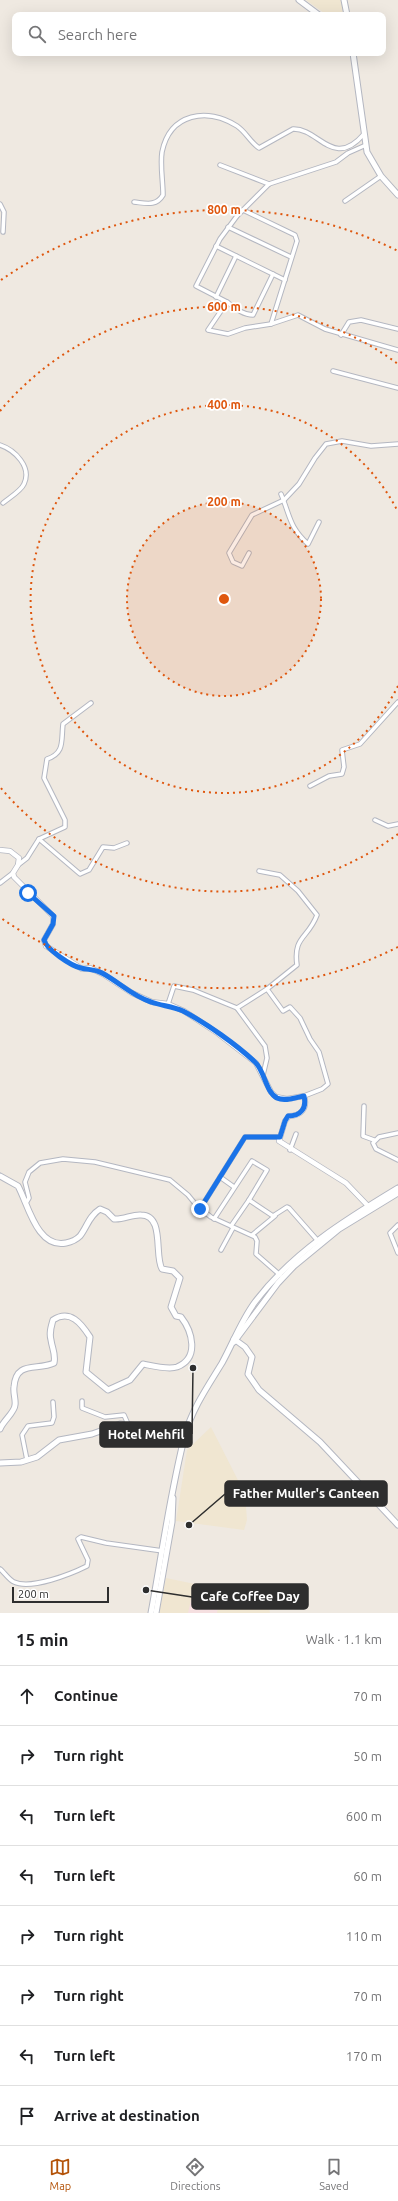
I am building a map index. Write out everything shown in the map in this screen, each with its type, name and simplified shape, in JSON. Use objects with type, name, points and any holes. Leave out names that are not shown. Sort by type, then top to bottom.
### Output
[{"type":"main road","points":[[299,0],[315,12]]},
{"type":"main road","points":[[344,0],[346,12]]},
{"type":"main road","points":[[353,56],[364,134],[370,158],[381,176],[398,195]]},
{"type":"main road","points":[[0,1176],[18,1186],[43,1236],[58,1244],[73,1241],[79,1237],[93,1215],[100,1209],[107,1212],[114,1219],[128,1218],[140,1214],[146,1216],[152,1221],[158,1230],[159,1263],[162,1268],[173,1271],[180,1278],[171,1307],[176,1316],[181,1316],[185,1322],[193,1342],[187,1359],[176,1367],[142,1364],[130,1380],[108,1390],[86,1372],[90,1337],[74,1318],[62,1315],[53,1320],[50,1329],[50,1339],[56,1357],[54,1363],[41,1367],[25,1367],[18,1373],[14,1386],[15,1406],[2,1421],[0,1429]]},
{"type":"main road","points":[[151,1613],[170,1504],[185,1435],[195,1411],[254,1303],[281,1275],[318,1241],[398,1188]]},
{"type":"main road","points":[[281,1275],[369,1207],[398,1193]]},
{"type":"main road","points":[[234,1341],[245,1347],[252,1357],[248,1374],[259,1390],[320,1442],[398,1526]]},
{"type":"main road","points":[[0,1463],[27,1460],[43,1453],[59,1440],[92,1434],[120,1424],[159,1428],[185,1435]]},
{"type":"main road","points":[[156,1613],[172,1522],[174,1505],[172,1497]]},
{"type":"street","points":[[134,202],[152,204],[160,200],[163,195],[162,151],[173,127],[180,121],[208,115],[237,126],[259,148],[293,129],[309,134],[328,147],[338,149],[358,141],[364,134]]},
{"type":"street","points":[[273,274],[253,315],[248,315],[236,310],[227,302],[196,286],[216,246],[228,228],[243,210],[269,184],[336,162],[348,153],[366,145]]},
{"type":"street","points":[[220,165],[269,184]]},
{"type":"street","points":[[345,201],[381,176]]},
{"type":"street","points":[[0,204],[4,212],[3,232]]},
{"type":"street","points":[[243,210],[295,236],[297,241],[272,324]]},
{"type":"street","points":[[228,228],[291,257]]},
{"type":"street","points":[[216,246],[285,280]]},
{"type":"street","points":[[216,297],[236,256]]},
{"type":"street","points":[[227,302],[208,330],[228,334],[245,328],[272,324],[298,315],[325,329],[341,335],[398,350]]},
{"type":"street","points":[[341,335],[349,322],[361,320],[398,329]]},
{"type":"street","points":[[333,371],[398,388]]},
{"type":"street","points":[[249,553],[242,566],[233,562],[229,553],[252,515],[284,500],[299,484],[315,458],[326,444],[342,441],[371,446],[398,444]]},
{"type":"street","points":[[0,445],[20,458],[25,468],[26,477],[24,485],[3,503]]},
{"type":"street","points":[[281,494],[292,526],[298,535],[308,544],[319,522]]},
{"type":"street","points":[[310,786],[329,776],[342,774],[344,767],[342,750],[360,744],[395,702],[398,702]]},
{"type":"street","points":[[0,883],[13,873],[18,865],[26,858],[39,839],[65,828],[65,820],[44,778],[47,759],[56,756],[60,752],[63,724],[91,703]]},
{"type":"street","points":[[375,820],[388,826],[398,824]]},
{"type":"street","points":[[39,839],[80,874],[89,870],[103,847],[114,848],[127,843]]},
{"type":"street","points":[[0,850],[16,855],[19,858],[18,865]]},
{"type":"street","points":[[237,1008],[267,989],[296,965],[295,950],[297,944],[308,931],[317,915],[298,891],[280,876],[259,871]]},
{"type":"street","points":[[13,873],[18,882],[54,916],[53,924],[44,940],[46,946],[82,969],[90,968],[103,974],[132,993],[152,1002],[168,1004],[216,1032],[256,1062],[271,1092],[276,1097],[287,1099],[304,1096],[322,1089],[328,1084],[323,1059],[310,1039],[300,1018],[290,1007],[283,1011],[267,989]]},
{"type":"street","points":[[168,1004],[174,986],[193,990],[237,1008],[265,1046],[267,1058],[263,1075]]},
{"type":"street","points":[[304,1096],[306,1104],[304,1109],[296,1116],[288,1116],[279,1141],[290,1150],[308,1158],[346,1183],[369,1207]]},
{"type":"street","points":[[364,1106],[363,1136],[374,1140]]},
{"type":"street","points":[[374,1140],[379,1137],[398,1133]]},
{"type":"street","points":[[290,1150],[296,1134]]},
{"type":"street","points":[[200,1209],[245,1137],[280,1137]]},
{"type":"street","points":[[374,1140],[373,1144],[376,1149],[398,1160]]},
{"type":"street","points":[[26,1203],[29,1198],[25,1182],[29,1172],[40,1163],[63,1159],[95,1162],[166,1178],[176,1184],[200,1209],[214,1219],[252,1235],[257,1241],[256,1254],[281,1275]]},
{"type":"street","points":[[214,1219],[252,1161],[267,1170],[232,1227],[221,1250]]},
{"type":"street","points":[[220,1177],[234,1187]]},
{"type":"street","points":[[248,1200],[270,1214],[276,1216]]},
{"type":"street","points":[[252,1235],[287,1207],[318,1241]]},
{"type":"street","points":[[398,1225],[390,1231],[398,1253]]},
{"type":"street","points":[[82,1401],[82,1408],[105,1417],[124,1415],[128,1424]]},
{"type":"street","points":[[27,1460],[22,1435],[28,1426],[52,1423],[53,1402]]},
{"type":"street","points":[[0,1569],[14,1582],[23,1583],[46,1582],[75,1572],[87,1566],[88,1560],[79,1544],[78,1539],[81,1537],[106,1543],[163,1551]]},
{"type":"shaded area","points":[[306,0],[341,0],[343,12],[323,12]]},
{"type":"shaded area","points":[[211,1427],[245,1494],[247,1520],[244,1530],[176,1521],[187,1450]]},
{"type":"shaded area","points":[[166,1578],[267,1599],[270,1613],[159,1613]]},
{"type":"shaded area","points":[[192,1595],[220,1599],[217,1613],[188,1613]]},
{"type":"place","name":"Hotel Mehfil","points":[[193,1368]]},
{"type":"place","name":"Father Muller's Canteen","points":[[189,1525]]},
{"type":"place","name":"Cafe Coffee Day","points":[[146,1590]]},
{"type":"route","points":[[28,893],[54,916],[53,924],[44,940],[46,946],[82,969],[90,968],[103,974],[132,993],[152,1002],[168,1004],[184,1011],[216,1032],[256,1062],[271,1092],[276,1097],[287,1099],[304,1096],[306,1104],[304,1109],[296,1116],[288,1116],[280,1137],[245,1137],[200,1209]]}]
